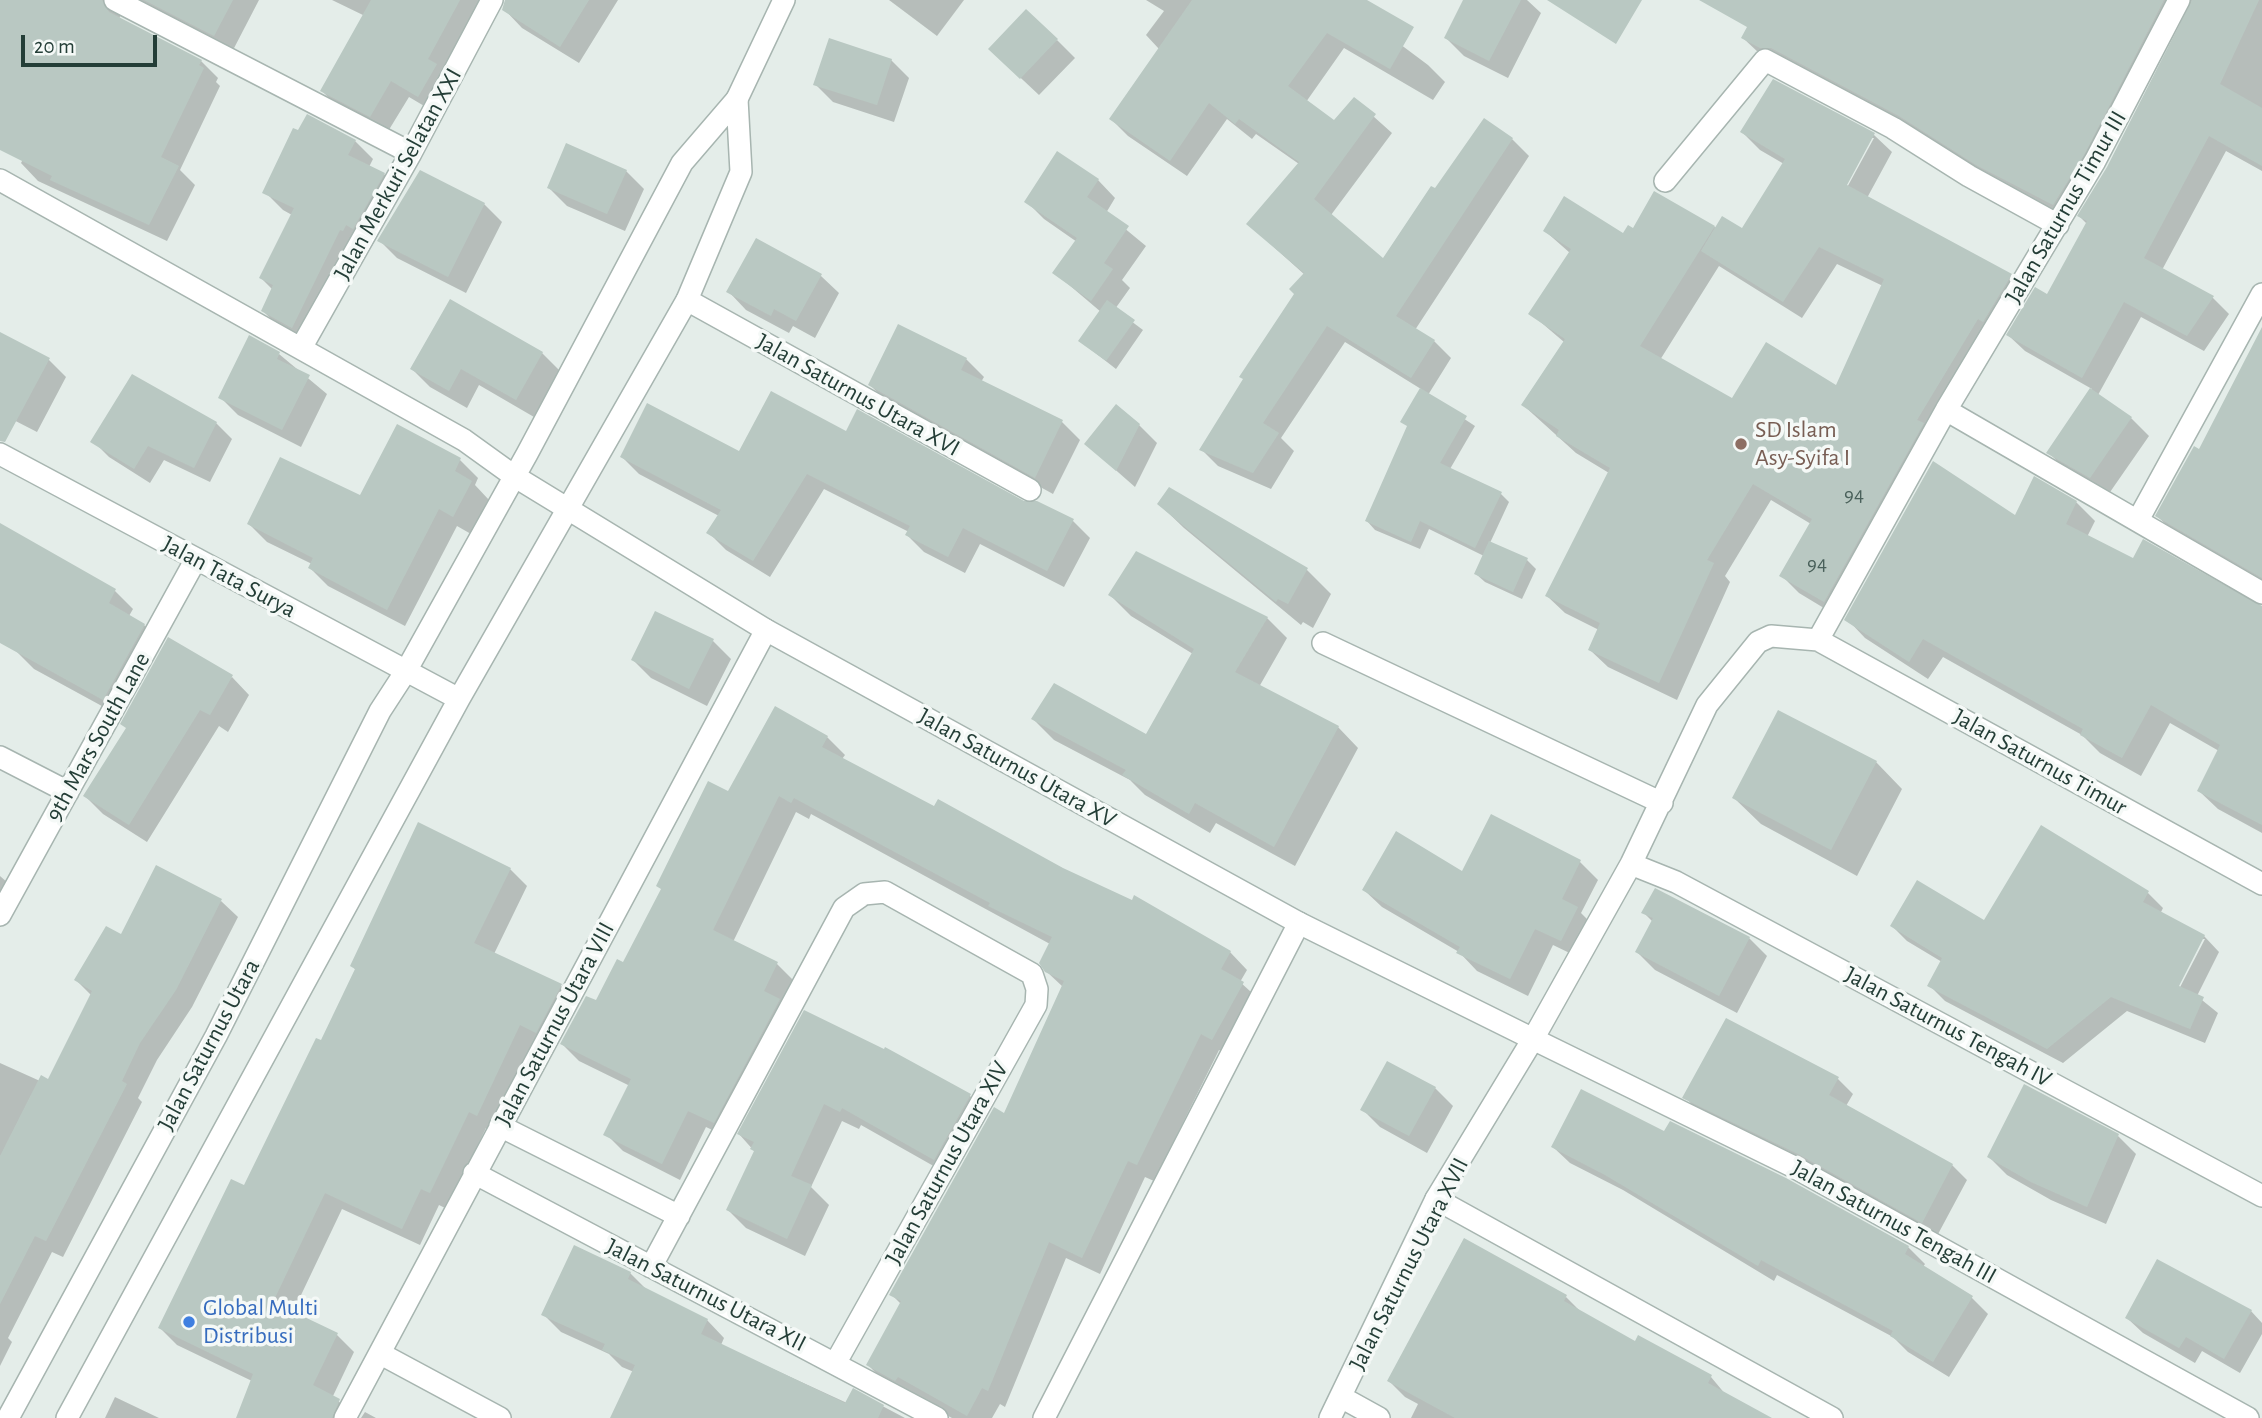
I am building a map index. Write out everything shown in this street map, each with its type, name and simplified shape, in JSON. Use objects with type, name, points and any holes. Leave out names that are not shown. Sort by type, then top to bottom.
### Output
[{"type":"street","points":[[115,0],[411,153]]},
{"type":"street","name":"Jalan Merkuri Selatan XXI","points":[[301,348],[411,153],[492,0]]},
{"type":"street","points":[[67,1418],[564,509],[687,300],[741,172],[737,99],[784,0]]},
{"type":"street","name":"Jalan Saturnus Timur III","points":[[1818,640],[1946,410],[2095,161],[2179,0]]},
{"type":"street","points":[[1665,181],[1765,60],[1893,128],[1969,176],[2057,225]]},
{"type":"street","name":"Jalan Saturnus Utara","points":[[8,1418],[216,1036],[380,711],[406,671],[514,476],[682,163],[737,99]]},
{"type":"street","name":"Jalan Saturnus Utara XV","points":[[0,180],[464,440],[564,509],[766,630],[1299,923],[1533,1039]]},
{"type":"street","points":[[2138,520],[2262,294]]},
{"type":"street","name":"Jalan Saturnus Utara XVI","points":[[687,300],[1030,490]]},
{"type":"street","points":[[1946,410],[2262,593]]},
{"type":"street","name":"Jalan Tata Surya","points":[[0,454],[459,699]]},
{"type":"street","name":"9th Mars South Lane","points":[[0,915],[196,559]]},
{"type":"street","name":"Jalan Saturnus Utara VIII","points":[[345,1418],[766,630]]},
{"type":"street","name":"Jalan Saturnus Utara XVII","points":[[1330,1418],[1436,1199],[1533,1039],[1632,864],[1707,705],[1758,642],[1771,636],[1818,640]]},
{"type":"street","name":"Jalan Saturnus Timur","points":[[1818,640],[2262,884]]},
{"type":"street","points":[[1323,643],[1662,803]]},
{"type":"street","points":[[0,757],[68,792]]},
{"type":"street","name":"Jalan Saturnus Tengah IV","points":[[1632,864],[1676,882],[2262,1196]]},
{"type":"street","name":"Jalan Saturnus Utara XIV","points":[[679,1216],[844,908],[864,894],[885,892],[1032,974],[1037,989],[1036,1004],[836,1362]]},
{"type":"street","points":[[1044,1418],[1299,923]]},
{"type":"street","name":"Jalan Saturnus Tengah III","points":[[1533,1039],[1792,1166],[2248,1418]]},
{"type":"street","points":[[500,1126],[679,1216],[651,1267]]},
{"type":"street","name":"Jalan Saturnus Utara XII","points":[[474,1173],[836,1362],[937,1418]]},
{"type":"street","points":[[1436,1199],[1832,1418]]},
{"type":"street","points":[[381,1354],[500,1418]]},
{"type":"street","points":[[1341,1398],[1379,1418]]},
{"type":"building","points":[[0,0],[102,0],[109,12],[202,60],[199,65],[204,68],[161,157],[179,166],[149,225],[50,180],[52,176],[0,150]]},
{"type":"building","points":[[144,0],[233,0],[214,36]]},
{"type":"building","points":[[371,0],[460,0],[428,59],[437,64],[418,97],[391,81],[370,117],[320,91]]},
{"type":"building","points":[[505,0],[589,0],[560,47],[502,10]]},
{"type":"building","points":[[1192,0],[1367,0],[1414,27],[1390,69],[1327,33],[1288,86],[1334,120],[1354,97],[1376,114],[1314,199],[1383,258],[1431,186],[1435,188],[1484,118],[1513,138],[1396,316],[1435,340],[1411,378],[1327,326],[1263,423],[1279,433],[1253,473],[1199,450],[1243,379],[1239,377],[1294,294],[1289,289],[1304,273],[1246,224],[1299,162],[1239,119],[1235,124],[1209,103],[1170,161],[1109,119]]},
{"type":"building","points":[[1463,0],[1521,0],[1489,61],[1444,38]]},
{"type":"building","points":[[1547,0],[1642,0],[1616,44]]},
{"type":"building","points":[[1699,0],[2164,0],[2084,155],[2053,205],[1976,165],[1899,116],[1771,48],[1760,48],[1741,38],[1747,27]]},
{"type":"building","points":[[2192,0],[2259,0],[2220,84],[2262,108],[2262,166],[2209,136],[2144,258],[2214,296],[2187,336],[2124,302],[2082,378],[2006,335],[2035,287],[2047,294],[2087,221],[2077,216],[2107,167]]},
{"type":"building","points":[[1026,9],[1058,39],[1020,79],[988,49]]},
{"type":"building","points":[[829,38],[892,59],[877,105],[813,85]]},
{"type":"building","points":[[1773,79],[1875,133],[1847,185],[2012,274],[1983,322],[1978,319],[1917,420],[1924,423],[1824,602],[1779,576],[1812,519],[1753,484],[1707,560],[1714,563],[1659,683],[1588,650],[1600,623],[1545,596],[1610,468],[1556,436],[1559,430],[1521,405],[1565,339],[1528,314],[1571,249],[1543,231],[1564,196],[1623,233],[1628,225],[1633,228],[1654,191],[1715,226],[1640,346],[1732,398],[1766,342],[1836,385],[1884,279],[1819,247],[1783,302],[1701,251],[1722,216],[1742,228],[1785,159],[1740,132]]},
{"type":"building","points":[[307,114],[356,140],[348,155],[385,173],[353,229],[346,225],[343,231],[340,230],[292,328],[261,311],[273,285],[259,278],[294,208],[262,193],[293,128],[298,130]]},
{"type":"building","points":[[566,143],[627,170],[607,214],[547,188]]},
{"type":"building","points":[[1057,151],[1099,179],[1087,197],[1129,226],[1104,263],[1113,269],[1091,301],[1052,273],[1077,238],[1024,202]]},
{"type":"building","points":[[420,170],[485,203],[448,277],[377,241]]},
{"type":"building","points":[[756,238],[822,274],[796,321],[774,309],[771,316],[726,292]]},
{"type":"building","points":[[450,299],[543,352],[516,400],[461,369],[449,391],[410,369]]},
{"type":"building","points":[[1107,300],[1135,320],[1106,361],[1078,341]]},
{"type":"building","points":[[898,324],[967,358],[961,370],[1063,420],[1035,478],[868,385]]},
{"type":"building","points":[[2262,327],[2262,578],[2155,516],[2194,446],[2199,449]]},
{"type":"building","points":[[0,332],[50,358],[5,442],[0,441]]},
{"type":"building","points":[[249,335],[280,352],[277,359],[310,375],[282,430],[218,398]]},
{"type":"building","points":[[132,374],[217,422],[194,468],[148,446],[134,469],[90,442]]},
{"type":"building","points":[[1420,388],[1467,416],[1440,463],[1502,492],[1475,548],[1420,521],[1411,542],[1365,521],[1407,426],[1400,422]]},
{"type":"building","points":[[2090,388],[2132,417],[2090,478],[2046,453]]},
{"type":"building","points":[[771,391],[846,431],[857,409],[1024,501],[1037,501],[1074,519],[1047,571],[963,528],[948,557],[905,535],[910,526],[807,474],[753,561],[706,533],[721,510],[620,457],[647,403],[739,451]]},
{"type":"building","points":[[1116,404],[1140,424],[1116,471],[1084,444]]},
{"type":"building","points":[[397,424],[461,458],[455,471],[472,481],[453,517],[439,509],[387,610],[308,568],[313,558],[247,524],[280,457],[360,495]]},
{"type":"building","points":[[1933,461],[2015,515],[2034,476],[2077,501],[2066,524],[2133,558],[2143,539],[2262,606],[2262,825],[2197,791],[2220,745],[2151,705],[2122,758],[2080,735],[2083,729],[1923,639],[1909,662],[1844,620]]},
{"type":"building","points":[[1169,487],[1308,568],[1288,604],[1278,599],[1276,602],[1157,504]]},
{"type":"building","points":[[0,523],[116,589],[109,603],[145,624],[103,700],[0,643]]},
{"type":"building","points":[[1489,541],[1528,558],[1513,592],[1474,574]]},
{"type":"building","points":[[1136,551],[1268,617],[1235,672],[1339,726],[1274,847],[1195,803],[1189,814],[1122,775],[1126,770],[1031,719],[1054,683],[1146,734],[1194,649],[1108,595]]},
{"type":"building","points":[[655,611],[714,639],[689,689],[631,660]]},
{"type":"building","points":[[168,637],[233,675],[210,715],[200,710],[129,825],[83,796],[126,728],[120,724]]},
{"type":"building","points":[[775,706],[828,736],[822,747],[934,806],[938,799],[1063,868],[1132,900],[1134,895],[1231,951],[1221,969],[1244,982],[1212,1040],[1201,1034],[1137,1165],[1128,1161],[1082,1258],[1049,1242],[988,1391],[982,1388],[967,1416],[898,1377],[895,1381],[866,1365],[901,1301],[889,1295],[994,1107],[1004,1113],[1064,981],[1045,972],[1039,963],[1052,937],[988,906],[990,903],[794,798],[791,803],[779,796],[713,930],[778,962],[764,991],[780,999],[714,1123],[688,1111],[662,1164],[603,1135],[631,1079],[560,1044],[586,996],[596,1000],[617,959],[623,962],[661,889],[656,886],[708,781],[728,791]]},
{"type":"building","points":[[1778,710],[1877,761],[1831,850],[1732,798]]},
{"type":"building","points":[[1491,814],[1581,860],[1562,899],[1578,907],[1561,941],[1535,929],[1510,979],[1456,953],[1460,947],[1362,890],[1396,831],[1462,871]]},
{"type":"building","points":[[418,822],[511,868],[474,943],[562,984],[536,1033],[520,1025],[477,1116],[469,1112],[430,1193],[421,1189],[402,1229],[325,1193],[273,1302],[338,1333],[313,1385],[340,1399],[332,1418],[236,1418],[253,1374],[158,1328],[231,1179],[244,1185],[316,1038],[321,1040],[355,969],[350,966]]},
{"type":"building","points":[[2041,825],[2149,891],[2143,902],[2205,935],[2179,986],[2204,997],[2190,1029],[2111,997],[2047,1049],[1927,986],[1942,958],[1890,926],[1917,880],[1984,920]]},
{"type":"building","points":[[156,865],[222,899],[176,990],[140,1043],[122,1081],[127,1084],[46,1241],[35,1236],[0,1304],[0,1156],[41,1075],[48,1079],[92,991],[74,980],[106,926],[121,934]]},
{"type":"building","points":[[1655,888],[1750,937],[1719,996],[1635,952],[1653,918],[1641,913]]},
{"type":"building","points":[[804,1010],[884,1049],[885,1047],[971,1094],[934,1160],[842,1108],[840,1112],[824,1104],[791,1176],[812,1185],[787,1239],[726,1210],[754,1151],[750,1149],[754,1142],[737,1134]]},
{"type":"building","points":[[1726,1018],[1839,1077],[1829,1095],[1953,1164],[1922,1223],[1798,1154],[1682,1098]]},
{"type":"building","points":[[1387,1061],[1436,1087],[1409,1136],[1360,1110]]},
{"type":"building","points":[[2024,1084],[2119,1134],[2087,1207],[2031,1182],[1987,1157]]},
{"type":"building","points":[[1581,1089],[1664,1131],[1670,1121],[1786,1178],[1909,1246],[1905,1254],[1973,1296],[1933,1362],[1890,1336],[1893,1331],[1761,1260],[1758,1266],[1605,1175],[1551,1147]]},
{"type":"building","points":[[1464,1238],[1567,1295],[1564,1301],[1635,1341],[1638,1335],[1712,1375],[1708,1383],[1772,1418],[1455,1418],[1387,1381]]},
{"type":"building","points":[[574,1245],[631,1272],[628,1279],[708,1319],[701,1334],[845,1403],[853,1388],[884,1405],[878,1418],[610,1418],[635,1365],[602,1350],[605,1344],[541,1315]]},
{"type":"building","points":[[2157,1259],[2252,1310],[2224,1359],[2186,1337],[2179,1348],[2125,1318]]},
{"type":"place","name":"SD Islam Asy-Syifa I","points":[[1741,444]]},
{"type":"place","name":"Global Multi Distribusi","points":[[189,1322]]}]
